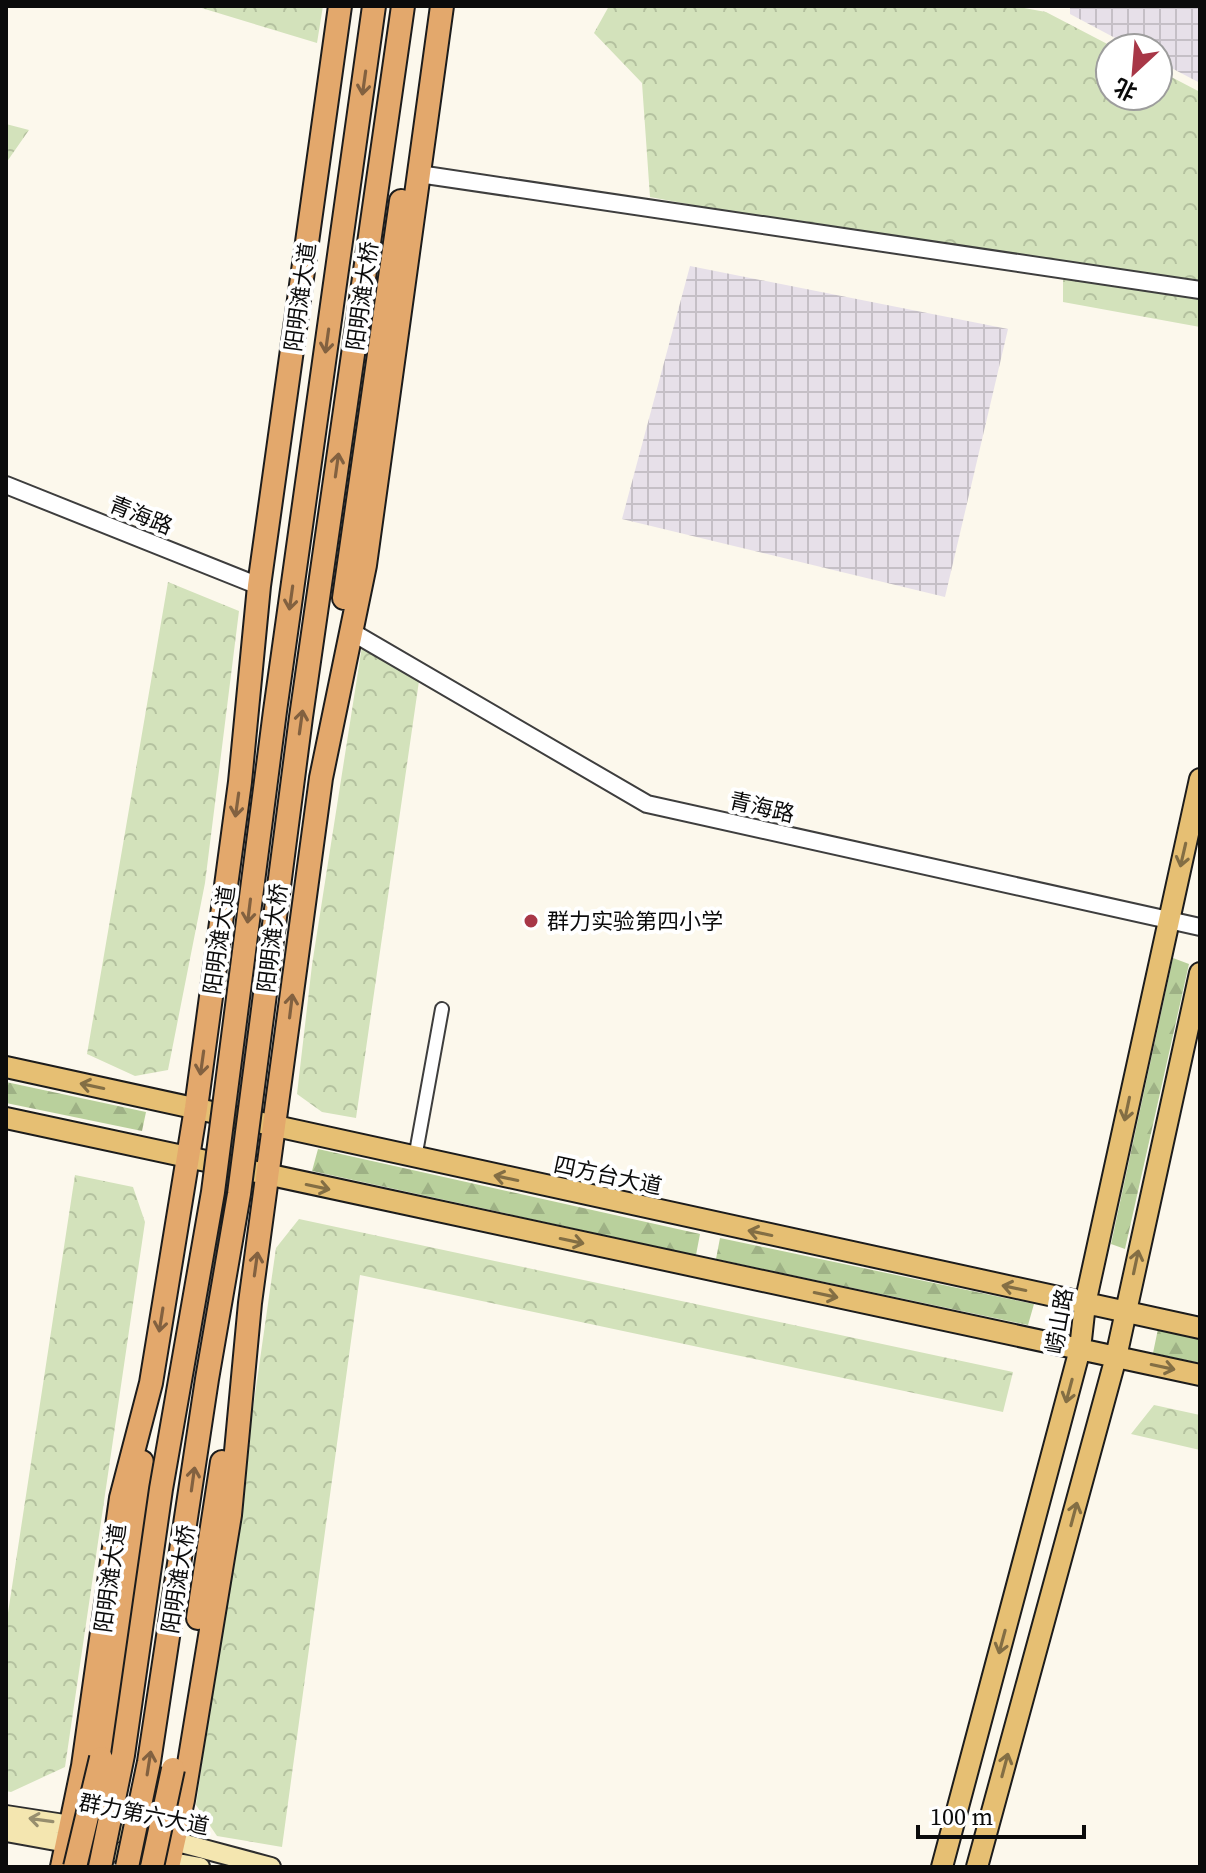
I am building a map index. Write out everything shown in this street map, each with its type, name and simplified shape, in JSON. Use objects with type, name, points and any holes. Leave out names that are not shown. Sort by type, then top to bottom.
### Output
[{"type":"highway","name":"阳明滩大道","points":[[62,1867],[83,1766],[121,1498],[151,1383],[196,1108],[241,770],[259,586],[340,6]]},
{"type":"highway","points":[[241,770],[275,581],[351,6]]},
{"type":"highway","name":"阳明滩大桥","points":[[100,1867],[123,1755],[161,1489],[213,1192],[275,711],[374,6]]},
{"type":"highway","name":"阳明滩大桥","points":[[127,1867],[149,1762],[207,1379],[239,1194],[301,717],[403,6]]},
{"type":"highway","points":[[166,1859],[167,1804],[276,1127],[364,462],[429,6]]},
{"type":"highway","points":[[321,778],[365,565],[442,6]]},
{"type":"highway","points":[[166,1859],[183,1800],[230,1515],[250,1303]]},
{"type":"highway","points":[[75,1867],[101,1758],[151,1383]]},
{"type":"main road","name":"崂山路","points":[[942,1867],[1080,1349],[1085,1304],[1200,779]]},
{"type":"main road","points":[[977,1867],[1116,1357],[1200,973]]},
{"type":"main road","name":"四方台大道","points":[[6,1067],[1200,1328]]},
{"type":"main road","points":[[6,1118],[1200,1375]]},
{"type":"main road","name":"群力第六大道","points":[[6,1815],[200,1867]]},
{"type":"main road","name":"群力第六大道","points":[[6,1832],[70,1833]]},
{"type":"main road","name":"群力第六大道","points":[[166,1859],[271,1867]]},
{"type":"street","points":[[419,174],[1200,290]]},
{"type":"street","name":"青海路","points":[[6,485],[259,586]]},
{"type":"street","name":"青海路","points":[[352,632],[647,804],[1200,927]]},
{"type":"street","points":[[415,1158],[442,1009]]},
{"type":"shaded area","points":[[1070,6],[1200,6],[1200,83],[1174,69],[1174,32],[1104,32],[1070,14]]},
{"type":"shaded area","points":[[690,266],[1008,329],[945,597],[622,519]]},
{"type":"green space","points":[[195,6],[323,6],[317,43]]},
{"type":"green space","points":[[609,6],[1014,6],[1046,12],[1094,37],[1094,112],[1174,112],[1174,78],[1200,92],[1200,327],[1063,302],[1063,274],[650,197],[642,83],[594,33]]},
{"type":"green space","points":[[6,124],[29,130],[6,163]]},
{"type":"green space","points":[[168,582],[239,611],[205,883],[168,1070],[135,1076],[87,1054]]},
{"type":"green space","points":[[362,646],[419,681],[356,1118],[322,1112],[297,1094],[312,965]]},
{"type":"green space","points":[[1173,958],[1189,964],[1125,1249],[1111,1244]]},
{"type":"green space","points":[[6,1082],[146,1112],[142,1131],[6,1103]]},
{"type":"green space","points":[[318,1149],[700,1234],[696,1255],[312,1171]]},
{"type":"green space","points":[[75,1175],[133,1187],[145,1222],[65,1767],[11,1792],[6,1791],[6,1626]]},
{"type":"green space","points":[[299,1219],[1013,1372],[1003,1412],[360,1275],[282,1847],[217,1836],[196,1805],[276,1248]]},
{"type":"green space","points":[[720,1238],[1034,1304],[1028,1325],[716,1259]]},
{"type":"green space","points":[[1158,1329],[1200,1339],[1200,1363],[1153,1353]]},
{"type":"green space","points":[[1154,1405],[1200,1415],[1200,1450],[1131,1434]]},
{"type":"place","name":"群力实验第四小学","points":[[531,921]]}]
